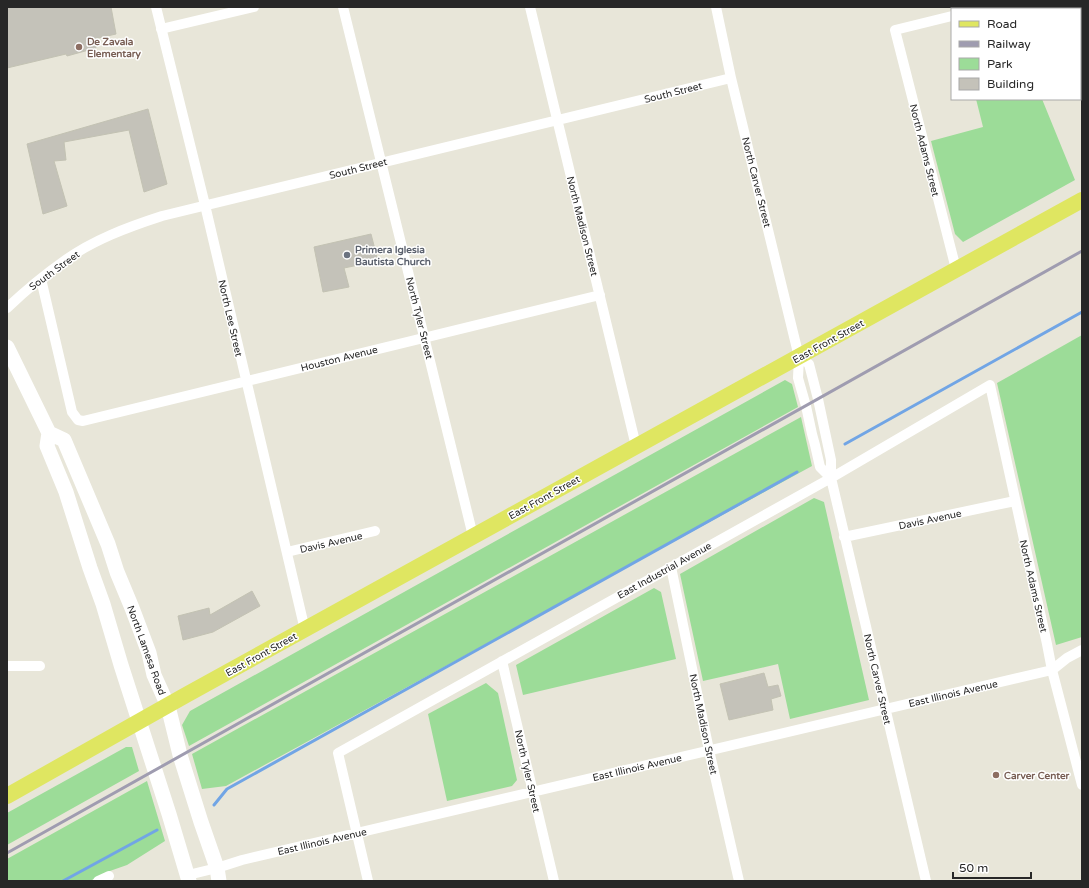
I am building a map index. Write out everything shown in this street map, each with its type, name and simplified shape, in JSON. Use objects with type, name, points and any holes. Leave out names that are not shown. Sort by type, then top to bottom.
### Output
[{"type":"main road","name":"East Front Street","points":[[7,796],[473,536],[1082,200]]},
{"type":"main road","points":[[7,347],[49,433],[47,446],[66,492],[103,604],[188,878]]},
{"type":"main road","name":"North Lamesa Road","points":[[49,433],[64,440],[108,544],[146,647],[154,675],[168,706],[183,763],[218,874]]},
{"type":"street","name":"North Lee Street","points":[[156,7],[205,205],[305,630]]},
{"type":"street","points":[[161,29],[254,7]]},
{"type":"street","name":"North Tyler Street","points":[[344,7],[473,536]]},
{"type":"street","name":"North Madison Street","points":[[530,7],[636,446]]},
{"type":"street","name":"North Carver Street","points":[[716,7],[799,357],[798,378],[820,467],[831,478]]},
{"type":"street","name":"North Adams Street","points":[[951,16],[895,30],[956,269]]},
{"type":"street","name":"South Street","points":[[7,308],[28,288],[65,260],[96,242],[118,232],[162,216],[732,78]]},
{"type":"street","name":"Houston Avenue","points":[[41,279],[72,412],[78,420],[83,421],[600,295]]},
{"type":"street","name":"North Carver Street","points":[[799,357],[809,364],[818,399],[831,460],[831,478],[844,537],[926,881]]},
{"type":"street","name":"North Adams Street","points":[[990,385],[1052,670],[1082,785]]},
{"type":"street","name":"East Industrial Avenue","points":[[356,833],[338,753],[831,478],[990,385]]},
{"type":"street","name":"Davis Avenue","points":[[844,537],[1015,501]]},
{"type":"street","name":"Davis Avenue","points":[[287,552],[375,531]]},
{"type":"street","name":"North Madison Street","points":[[671,567],[709,750],[740,881]]},
{"type":"street","name":"East Illinois Avenue","points":[[188,878],[218,874],[242,860],[1052,670],[1067,658],[1082,650]]},
{"type":"street","name":"North Tyler Street","points":[[502,661],[554,881]]},
{"type":"street","points":[[7,666],[40,666]]},
{"type":"street","points":[[356,833],[368,881]]},
{"type":"street","points":[[98,881],[109,876]]},
{"type":"green space","points":[[1082,7],[1082,73],[1081,8],[1023,8]]},
{"type":"green space","points":[[976,100],[1042,100],[1075,180],[963,242],[955,234],[931,141],[983,127]]},
{"type":"green space","points":[[1082,335],[1082,637],[1056,645],[997,383]]},
{"type":"green space","points":[[785,380],[792,384],[798,407],[189,746],[182,725],[190,711]]},
{"type":"green space","points":[[801,417],[812,466],[226,786],[202,789],[192,754]]},
{"type":"green space","points":[[814,498],[824,502],[869,700],[790,719],[778,664],[703,681],[680,574]]},
{"type":"green space","points":[[654,588],[661,592],[676,659],[523,695],[516,665]]},
{"type":"green space","points":[[486,683],[498,693],[517,780],[512,786],[447,801],[428,714]]},
{"type":"green space","points":[[126,747],[132,747],[139,771],[7,845],[7,813]]},
{"type":"green space","points":[[147,781],[165,841],[127,865],[107,872],[90,881],[7,881],[7,859]]},
{"type":"building","points":[[7,7],[111,7],[116,34],[94,39],[96,48],[67,56],[66,54],[7,68]]},
{"type":"building","points":[[148,109],[167,184],[144,192],[129,130],[64,142],[66,160],[54,161],[67,206],[43,214],[27,144]]},
{"type":"building","name":"Primera Iglesia Bautista Church","points":[[371,234],[378,261],[344,268],[349,287],[323,292],[314,247]]},
{"type":"building","points":[[252,591],[260,606],[213,632],[183,640],[178,616],[209,608],[210,615]]},
{"type":"building","points":[[764,673],[768,687],[778,685],[781,696],[771,699],[773,710],[729,720],[720,684]]},
{"type":"waterway","points":[[845,444],[1082,312]]},
{"type":"waterway","points":[[214,805],[227,789],[797,472]]},
{"type":"waterway","points":[[63,881],[157,830]]},
{"type":"railway","points":[[7,853],[1082,251]]},
{"type":"place","name":"De Zavala Elementary","points":[[79,47]]},
{"type":"place","name":"Primera Iglesia Bautista Church","points":[[347,255]]},
{"type":"place","name":"Carver Center","points":[[996,775]]}]
